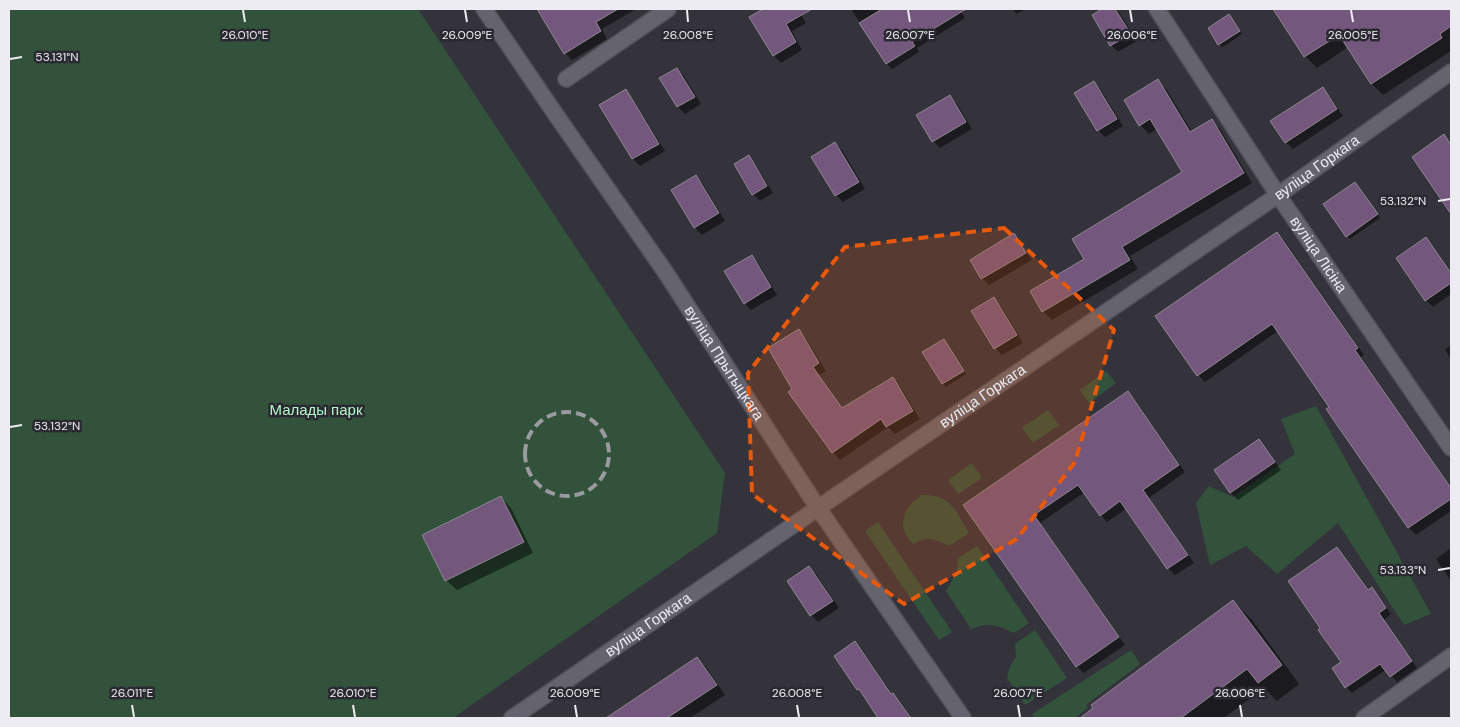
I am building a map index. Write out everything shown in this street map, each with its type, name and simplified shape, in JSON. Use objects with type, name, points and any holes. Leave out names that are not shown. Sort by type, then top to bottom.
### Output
[{"type":"street","name":"вуліца Прытыцкага","points":[[484,9],[666,273],[818,508],[963,718]]},
{"type":"street","points":[[566,79],[668,9]]},
{"type":"street","name":"вуліца Лісіна","points":[[1157,9],[1278,195],[1451,448]]},
{"type":"street","name":"вуліца Горкага","points":[[512,718],[1278,195],[1451,72]]},
{"type":"street","points":[[1364,718],[1451,656]]},
{"type":"highlighted area","points":[[1004,228],[1114,330],[1075,462],[1017,539],[904,604],[752,494],[748,373],[845,247]]},
{"type":"green space","name":"Малады парк","points":[[9,9],[418,9],[725,473],[717,533],[453,718],[9,718]]},
{"type":"green space","points":[[1106,371],[1116,383],[1089,403],[1080,390]]},
{"type":"green space","points":[[1316,406],[1431,614],[1404,625],[1338,523],[1277,574],[1246,546],[1210,565],[1196,503],[1209,486],[1233,497],[1295,454],[1281,419]]},
{"type":"green space","points":[[1048,410],[1059,425],[1033,443],[1022,428]]},
{"type":"green space","points":[[972,463],[982,478],[958,494],[948,480]]},
{"type":"green space","points":[[922,495],[940,497],[951,505],[969,533],[949,546],[936,540],[927,539],[914,544],[905,532],[904,518],[910,505]]},
{"type":"green space","points":[[878,522],[952,632],[939,640],[865,531]]},
{"type":"green space","points":[[977,546],[1029,623],[1014,633],[993,625],[971,629],[946,591],[957,571],[958,558]]},
{"type":"green space","points":[[1035,630],[1067,678],[1025,705],[1007,678],[1010,666],[1016,657],[1015,644]]},
{"type":"green space","points":[[1131,650],[1140,664],[1086,705],[1088,708],[1077,716],[1078,718],[1035,718],[1032,714]]},
{"type":"building","points":[[537,9],[618,9],[596,22],[601,31],[564,54]]},
{"type":"building","points":[[763,9],[812,9],[786,24],[796,42],[773,56],[749,17]]},
{"type":"building","points":[[882,9],[966,9],[912,42],[915,46],[886,64],[859,23]]},
{"type":"building","points":[[1102,9],[1115,9],[1131,34],[1110,46],[1092,15]]},
{"type":"building","points":[[1273,9],[1451,9],[1451,26],[1440,34],[1442,38],[1371,84],[1339,35],[1304,57]]},
{"type":"building","points":[[1229,14],[1240,31],[1218,45],[1208,28]]},
{"type":"building","points":[[677,68],[695,97],[677,107],[659,78]]},
{"type":"building","points":[[1158,79],[1190,132],[1212,119],[1244,173],[1122,247],[1130,260],[1042,312],[1030,291],[1084,259],[1072,239],[1182,172],[1150,119],[1139,126],[1124,100]]},
{"type":"building","points":[[1094,81],[1117,119],[1097,131],[1074,93]]},
{"type":"building","points":[[1323,87],[1337,109],[1285,143],[1270,121]]},
{"type":"building","points":[[626,89],[659,144],[632,159],[599,105]]},
{"type":"building","points":[[950,95],[966,122],[932,142],[916,115]]},
{"type":"building","points":[[1444,134],[1451,145],[1451,214],[1412,157]]},
{"type":"building","points":[[835,142],[859,182],[835,196],[811,157]]},
{"type":"building","points":[[749,155],[767,186],[752,195],[734,164]]},
{"type":"building","points":[[696,175],[719,213],[694,228],[671,190]]},
{"type":"building","points":[[1355,182],[1378,214],[1346,237],[1323,204]]},
{"type":"building","points":[[1277,232],[1358,348],[1355,350],[1451,488],[1451,499],[1408,528],[1326,409],[1329,407],[1272,324],[1197,376],[1155,316]]},
{"type":"building","points":[[1014,233],[1026,253],[981,279],[970,260]]},
{"type":"building","points":[[1426,237],[1451,273],[1451,283],[1425,301],[1396,258]]},
{"type":"building","points":[[752,255],[771,287],[744,304],[724,271]]},
{"type":"building","points":[[994,297],[1017,335],[994,349],[971,311]]},
{"type":"building","points":[[799,329],[819,363],[813,367],[842,408],[893,377],[913,411],[886,427],[881,419],[832,453],[788,392],[792,389],[768,348]]},
{"type":"building","points":[[944,339],[964,371],[942,384],[922,352]]},
{"type":"building","points":[[1128,391],[1179,465],[1143,490],[1188,555],[1167,569],[1120,501],[1100,516],[1078,485],[1034,515],[1119,637],[1076,667],[963,505]]},
{"type":"building","points":[[1259,439],[1275,462],[1230,493],[1214,470]]},
{"type":"building","points":[[501,496],[524,542],[445,581],[422,535]]},
{"type":"building","points":[[1337,547],[1368,590],[1372,587],[1386,608],[1379,613],[1412,661],[1390,677],[1380,664],[1345,688],[1332,668],[1341,662],[1318,630],[1320,628],[1288,581]]},
{"type":"building","points":[[809,566],[833,601],[810,616],[787,581]]},
{"type":"building","points":[[1233,600],[1282,665],[1258,683],[1247,669],[1181,718],[1080,718],[1093,708],[1091,705]]},
{"type":"building","points":[[855,641],[891,694],[893,693],[911,718],[878,718],[859,689],[857,690],[834,656]]},
{"type":"building","points":[[697,657],[717,685],[667,718],[606,718]]},
{"type":"railway","points":[[559,412],[575,412],[591,419],[602,430],[609,446],[609,454],[606,470],[597,484],[591,489],[575,496],[559,496],[543,489],[532,478],[525,462],[525,446],[532,430],[543,419],[559,412]]}]
